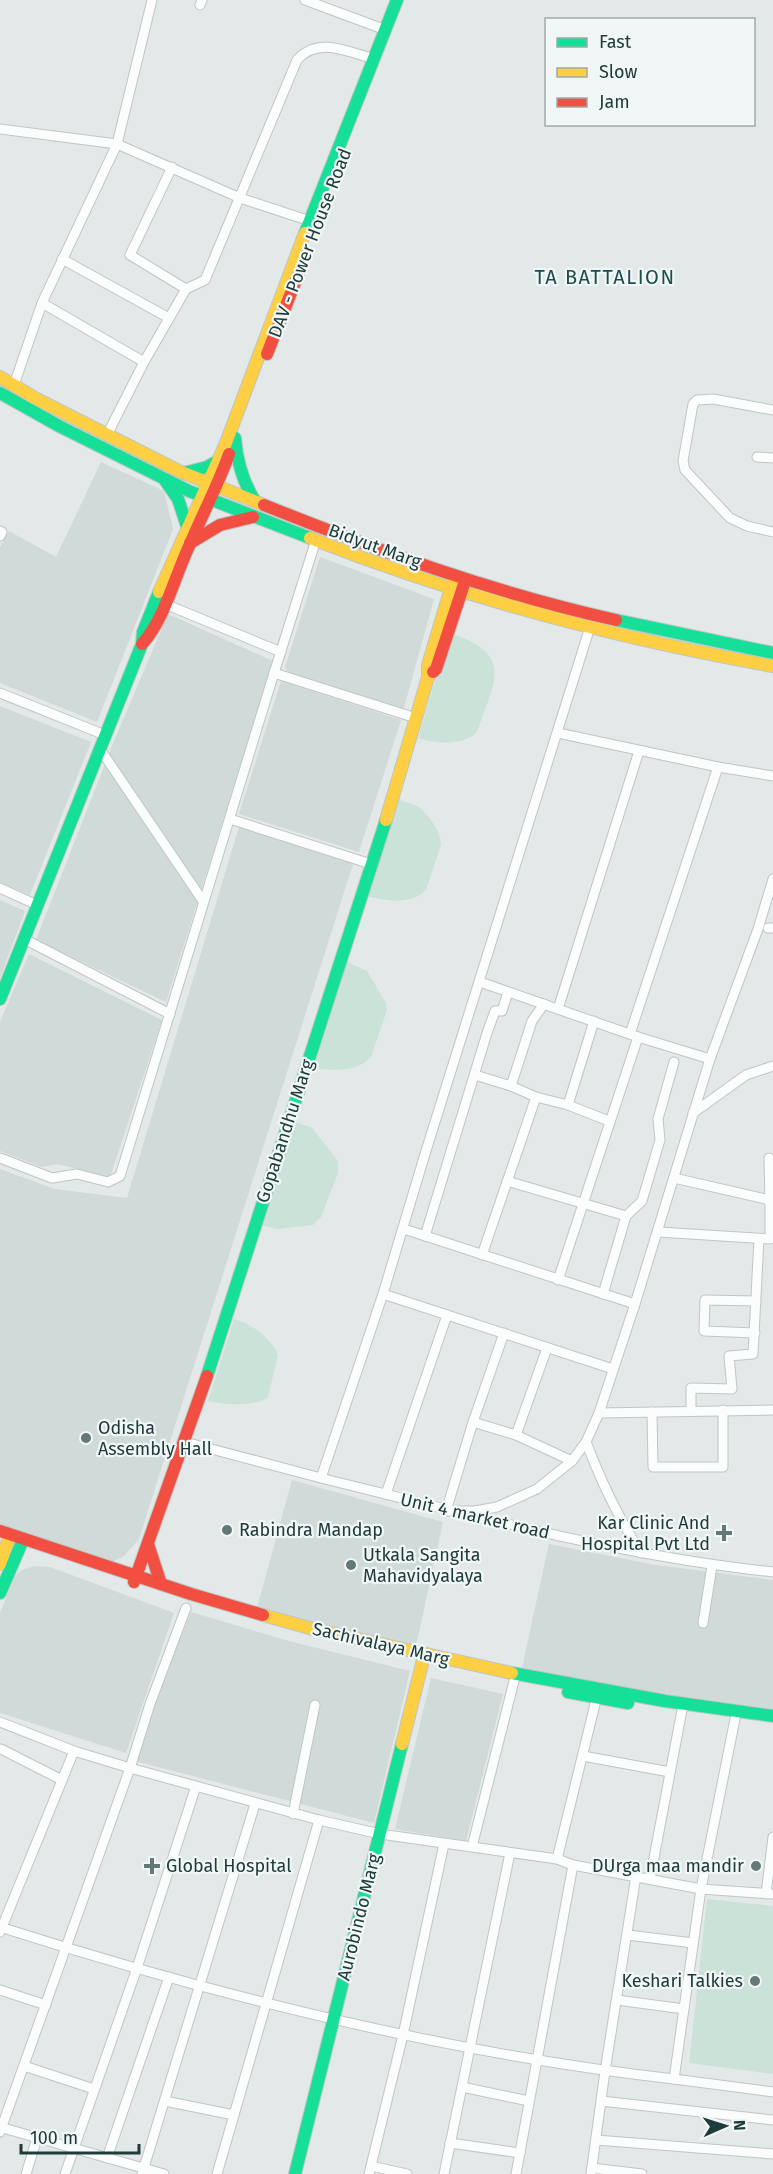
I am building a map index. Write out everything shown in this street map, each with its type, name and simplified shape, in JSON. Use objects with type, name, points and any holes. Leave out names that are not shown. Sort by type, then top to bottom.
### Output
[{"type":"street","points":[[14,386],[42,303],[117,144],[152,0]]},
{"type":"street","points":[[305,0],[386,30]]},
{"type":"street","name":"DAV - Power House Road","points":[[213,484],[218,461],[397,0]]},
{"type":"street","name":"DAV - Power House Road","points":[[213,484],[235,438],[405,0]]},
{"type":"street","points":[[107,435],[144,362],[186,289],[205,280],[297,60],[304,52],[312,48],[336,48],[374,59]]},
{"type":"street","points":[[0,129],[117,144],[240,198],[310,221]]},
{"type":"street","points":[[172,167],[130,255],[186,289]]},
{"type":"street","points":[[62,259],[169,318]]},
{"type":"street","points":[[42,303],[144,362]]},
{"type":"street","name":"Bidyut Marg","points":[[0,377],[107,435],[184,473],[460,576],[571,610],[773,653]]},
{"type":"street","name":"Bidyut Marg","points":[[0,393],[59,426],[207,497],[316,540],[456,590],[590,627],[689,651],[773,666]]},
{"type":"street","points":[[773,410],[713,399],[697,400],[693,404],[683,461],[686,470],[730,518],[747,526],[773,532]]},
{"type":"street","points":[[235,438],[242,479],[255,501]]},
{"type":"street","points":[[757,457],[773,458]]},
{"type":"street","points":[[184,473],[207,467],[218,461]]},
{"type":"street","points":[[164,478],[178,499],[188,529]]},
{"type":"street","points":[[161,602],[190,543],[213,484]]},
{"type":"street","points":[[0,999],[142,644],[153,632],[161,602],[188,529],[207,497]]},
{"type":"street","points":[[190,543],[215,526],[236,518],[255,517]]},
{"type":"street","points":[[0,531],[2,532],[0,536]]},
{"type":"street","points":[[0,1158],[52,1178],[77,1174],[108,1182],[120,1176],[316,540]]},
{"type":"street","name":"Gopabandhu Marg","points":[[135,1579],[186,1442],[371,864],[428,677],[436,669],[460,576]]},
{"type":"street","points":[[161,602],[281,652]]},
{"type":"street","points":[[321,1478],[404,1229],[425,1154],[590,627]]},
{"type":"street","points":[[689,651],[692,636]]},
{"type":"street","points":[[274,673],[416,718]]},
{"type":"street","points":[[0,693],[105,735]]},
{"type":"street","points":[[558,733],[718,767],[773,776]]},
{"type":"street","points":[[100,749],[204,901]]},
{"type":"street","points":[[558,1009],[639,751]]},
{"type":"street","points":[[558,1280],[584,1205],[718,767]]},
{"type":"street","points":[[230,819],[371,864]]},
{"type":"street","points":[[504,1333],[473,1422],[446,1511],[475,1511],[497,1507],[537,1489],[572,1461],[586,1442],[599,1413],[659,1232],[710,1059],[758,929],[773,879]]},
{"type":"street","points":[[0,888],[37,905]]},
{"type":"street","points":[[24,939],[170,1014]]},
{"type":"street","points":[[480,982],[634,1036],[710,1059]]},
{"type":"street","points":[[425,1236],[495,1011],[502,1011],[508,992]]},
{"type":"street","points":[[511,1086],[532,1021],[543,1004]]},
{"type":"street","points":[[568,1105],[594,1021]]},
{"type":"street","points":[[603,1294],[626,1216],[642,1201],[660,1140],[658,1119],[674,1062]]},
{"type":"street","points":[[693,1113],[746,1075],[773,1066]]},
{"type":"street","points":[[475,1075],[511,1086],[536,1097],[568,1105],[609,1121]]},
{"type":"street","points":[[482,1255],[536,1097]]},
{"type":"street","points":[[659,1232],[770,1239],[769,1158]]},
{"type":"street","points":[[674,1179],[771,1203]]},
{"type":"street","points":[[507,1181],[626,1216]]},
{"type":"street","points":[[404,1229],[635,1304]]},
{"type":"street","points":[[691,1410],[691,1388],[732,1389],[729,1356],[753,1354],[759,1239]]},
{"type":"street","points":[[383,1294],[613,1369]]},
{"type":"street","points":[[755,1333],[704,1331],[705,1300],[756,1301]]},
{"type":"street","points":[[386,1494],[447,1315]]},
{"type":"street","points":[[516,1435],[547,1348]]},
{"type":"street","points":[[652,1412],[653,1467],[723,1467],[723,1410]]},
{"type":"street","points":[[599,1413],[773,1410]]},
{"type":"street","points":[[473,1422],[516,1435],[572,1461]]},
{"type":"street","name":"Unit 4 market road","points":[[186,1442],[446,1511],[640,1553],[712,1566],[773,1572]]},
{"type":"street","points":[[586,1442],[618,1518],[640,1553]]},
{"type":"street","points":[[0,1564],[4,1537]]},
{"type":"street","name":"Sachivalaya Marg","points":[[4,1537],[135,1579],[161,1584],[313,1629],[598,1694],[735,1719],[773,1722]]},
{"type":"street","points":[[0,1593],[22,1544]]},
{"type":"street","name":"Sachivalaya Marg","points":[[22,1544],[114,1569],[189,1601],[312,1636],[514,1681],[773,1716]]},
{"type":"street","points":[[114,1569],[130,1563],[148,1544],[161,1584]]},
{"type":"street","points":[[703,1623],[712,1566]]},
{"type":"street","points":[[164,2174],[143,2171],[108,2158],[1,2129],[130,1768],[150,1704],[186,1608]]},
{"type":"street","name":"Aurobindo Marg","points":[[295,2174],[423,1660]]},
{"type":"street","points":[[472,1848],[514,1681]]},
{"type":"street","points":[[557,1859],[598,1694]]},
{"type":"street","points":[[293,1814],[315,1705]]},
{"type":"street","points":[[650,1879],[682,1710]]},
{"type":"street","points":[[674,2079],[701,1889],[735,1719]]},
{"type":"street","points":[[0,1722],[74,1751],[293,1814],[380,1834],[557,1859],[701,1889],[770,1894],[773,1837]]},
{"type":"street","points":[[2,1749],[63,1780]]},
{"type":"street","points":[[74,1751],[0,1929],[267,2004],[403,2035],[470,2049],[605,2071],[773,2092]]},
{"type":"street","points":[[583,1756],[670,1772]]},
{"type":"street","points":[[64,2174],[137,1968],[196,1786]]},
{"type":"street","points":[[143,2171],[255,1804]]},
{"type":"street","points":[[217,2174],[319,1820]]},
{"type":"street","points":[[406,2174],[370,2170],[403,2035],[444,1844]]},
{"type":"street","points":[[444,2174],[510,1853]]},
{"type":"street","points":[[516,2174],[573,1864]]},
{"type":"street","points":[[636,1876],[605,2071],[592,2171],[642,2174]]},
{"type":"street","points":[[628,1935],[693,1943]]},
{"type":"street","points":[[108,2158],[169,1977]]},
{"type":"street","points":[[0,1990],[46,2005]]},
{"type":"street","points":[[617,2000],[684,2009]]},
{"type":"street","points":[[24,2066],[94,2089]]},
{"type":"street","points":[[462,2087],[529,2101]]},
{"type":"street","points":[[165,2101],[234,2115]]},
{"type":"street","points":[[601,2101],[773,2120]]},
{"type":"street","points":[[26,2174],[37,2138]]},
{"type":"street","points":[[596,2140],[773,2154]]},
{"type":"street","points":[[450,2143],[520,2153]]},
{"type":"shaded area","points":[[101,462],[164,491],[173,529],[97,722],[0,683],[0,547],[9,531],[56,557]]},
{"type":"shaded area","points":[[320,557],[434,599],[403,711],[289,674],[285,667]]},
{"type":"shaded area","points":[[168,614],[273,661],[166,1002],[36,940],[114,741]]},
{"type":"shaded area","points":[[281,681],[401,720],[359,852],[239,814]]},
{"type":"shaded area","points":[[0,706],[91,742],[30,895],[0,882]]},
{"type":"shaded area","points":[[239,827],[353,864],[139,1539],[124,1556],[112,1562],[0,1525],[0,1169],[55,1189],[127,1198]]},
{"type":"shaded area","points":[[0,900],[25,911],[0,978]]},
{"type":"shaded area","points":[[29,954],[162,1020],[110,1177],[58,1164],[41,1167],[0,1151],[0,1022]]},
{"type":"shaded area","name":"Utkala Sangita Mahavidyalaya","points":[[292,1480],[443,1522],[415,1650],[257,1608]]},
{"type":"shaded area","points":[[549,1544],[656,1565],[773,1580],[773,1709],[521,1672]]},
{"type":"shaded area","points":[[35,1566],[50,1567],[174,1613],[126,1753],[0,1713],[0,1613],[15,1576],[22,1570]]},
{"type":"shaded area","points":[[191,1612],[289,1641],[410,1671],[374,1823],[135,1761],[150,1712]]},
{"type":"shaded area","points":[[431,1678],[503,1694],[466,1841],[395,1829]]},
{"type":"green space","points":[[449,633],[470,641],[484,650],[492,660],[493,684],[477,732],[471,737],[456,742],[433,742],[418,738]]},
{"type":"green space","points":[[398,799],[424,811],[437,830],[441,845],[426,890],[420,895],[406,900],[367,896]]},
{"type":"green space","points":[[345,961],[367,971],[386,1003],[387,1010],[371,1057],[365,1062],[344,1069],[313,1068]]},
{"type":"green space","points":[[294,1121],[312,1128],[338,1161],[338,1173],[321,1217],[313,1225],[278,1229],[260,1225]]},
{"type":"green space","points":[[234,1319],[260,1332],[271,1343],[278,1355],[268,1397],[248,1404],[208,1401]]},
{"type":"green space","points":[[707,1899],[773,1906],[773,2074],[689,2063]]},
{"type":"traffic: fast","points":[[305,233],[397,0]]},
{"type":"traffic: fast","points":[[0,393],[59,426],[189,491],[310,538]]},
{"type":"traffic: fast","points":[[235,438],[241,471],[255,501]]},
{"type":"traffic: fast","points":[[184,473],[207,467],[218,461]]},
{"type":"traffic: fast","points":[[165,480],[178,499],[188,529]]},
{"type":"traffic: fast","points":[[0,999],[142,644],[143,632],[159,592]]},
{"type":"traffic: fast","points":[[616,620],[773,653]]},
{"type":"traffic: fast","points":[[207,1376],[386,820]]},
{"type":"traffic: fast","points":[[0,1593],[23,1540]]},
{"type":"traffic: fast","points":[[512,1673],[665,1701],[773,1716]]},
{"type":"traffic: fast","points":[[568,1692],[628,1703]]},
{"type":"traffic: fast","points":[[295,2174],[402,1744]]},
{"type":"traffic: slow","points":[[159,592],[226,443],[305,233]]},
{"type":"traffic: slow","points":[[0,377],[35,398],[179,471],[264,505]]},
{"type":"traffic: slow","points":[[310,538],[423,579],[539,614],[655,642],[773,666]]},
{"type":"traffic: slow","points":[[386,820],[428,677],[428,665],[453,581]]},
{"type":"traffic: slow","points":[[0,1564],[10,1535]]},
{"type":"traffic: slow","points":[[263,1615],[313,1629],[512,1673]]},
{"type":"traffic: slow","points":[[402,1744],[423,1660]]},
{"type":"traffic: jam","points":[[267,354],[298,275]]},
{"type":"traffic: jam","points":[[142,644],[163,610],[229,454]]},
{"type":"traffic: jam","points":[[264,505],[437,570],[616,620]]},
{"type":"traffic: jam","points":[[190,543],[220,525],[253,517]]},
{"type":"traffic: jam","points":[[433,672],[436,669],[464,584]]},
{"type":"traffic: jam","points":[[134,1582],[207,1376]]},
{"type":"traffic: jam","points":[[0,1531],[191,1594],[263,1615]]},
{"type":"traffic: jam","points":[[148,1544],[161,1584]]},
{"type":"place","name":"Odisha Assembly Hall","points":[[86,1438]]},
{"type":"place","name":"Rabindra Mandap","points":[[227,1530]]},
{"type":"place","name":"Kar Clinic And Hospital Pvt Ltd","points":[[724,1533]]},
{"type":"place","name":"Utkala Sangita Mahavidyalaya","points":[[351,1565]]},
{"type":"place","name":"Global Hospital","points":[[152,1866]]},
{"type":"place","name":"DUrga maa mandir","points":[[756,1866]]},
{"type":"place","name":"Keshari Talkies","points":[[755,1981]]},
{"type":"district","name":"TA BATTALION","points":[[605,277]]}]
